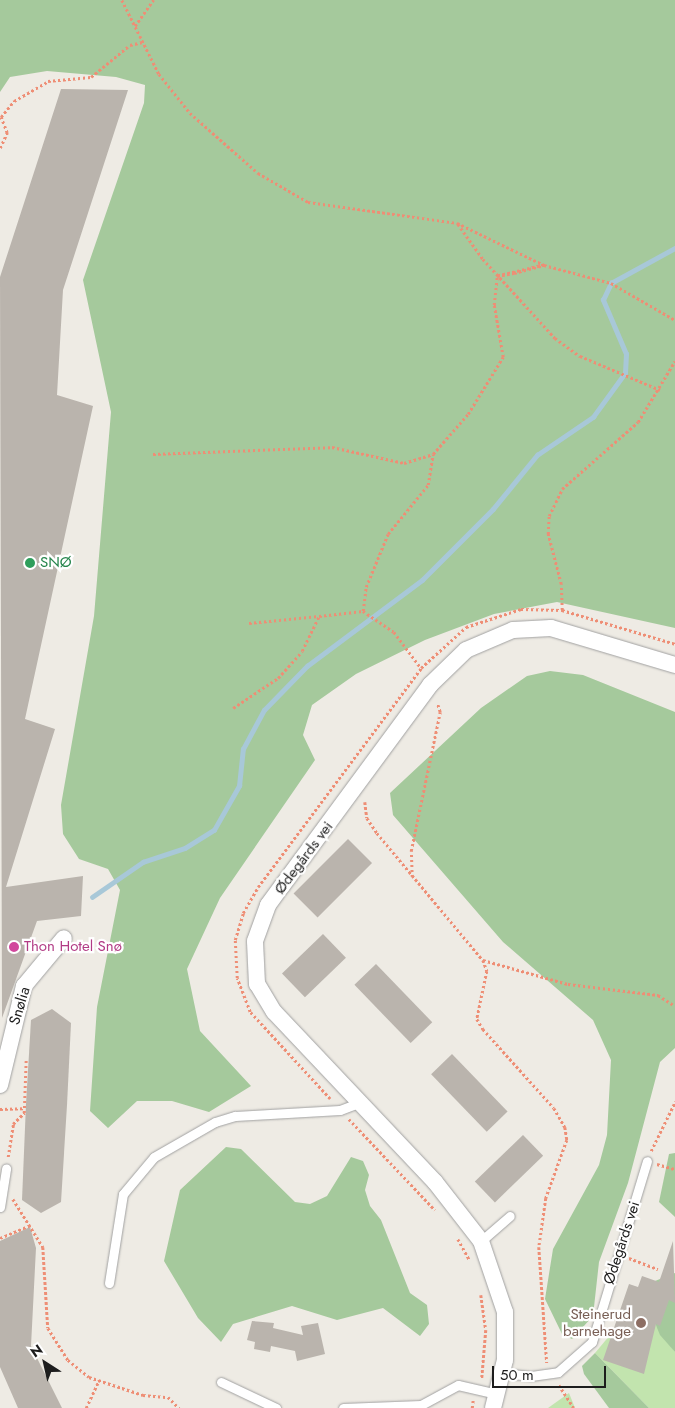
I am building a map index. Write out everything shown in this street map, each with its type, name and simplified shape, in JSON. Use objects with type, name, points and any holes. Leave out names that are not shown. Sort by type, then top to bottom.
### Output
[{"type":"street","name":"Ødegårds vei","points":[[495,1401],[502,1373],[505,1312],[480,1241],[453,1201],[358,1103],[264,998],[253,970],[255,941],[268,905],[430,685],[466,650],[514,630],[564,630],[675,665]]},
{"type":"street","name":"Snølia","points":[[0,1085],[24,986],[64,938]]},
{"type":"lane","points":[[109,1283],[123,1194],[154,1157],[215,1122],[235,1116],[299,1109],[340,1110],[358,1103]]},
{"type":"lane","name":"Ødegårds vei","points":[[502,1373],[551,1374],[568,1367],[592,1342],[647,1161]]},
{"type":"lane","points":[[0,1206],[6,1168]]},
{"type":"lane","points":[[480,1241],[510,1216]]},
{"type":"lane","points":[[222,1382],[276,1408]]},
{"type":"lane","points":[[343,1408],[421,1405],[458,1385],[477,1386],[495,1401]]},
{"type":"path","points":[[122,0],[159,74],[190,113],[258,173],[308,202],[457,223],[544,264],[611,283],[675,320]]},
{"type":"path","points":[[135,26],[153,0]]},
{"type":"path","points":[[0,148],[7,133],[1,117],[14,101],[48,81],[91,77],[130,45],[143,42]]},
{"type":"path","points":[[457,223],[497,276],[555,338],[580,356],[660,390]]},
{"type":"path","points":[[497,276],[544,264]]},
{"type":"path","points":[[363,611],[366,587],[388,534],[428,485],[433,454],[474,406],[503,357],[494,305],[497,276]]},
{"type":"path","points":[[562,610],[561,584],[548,534],[549,516],[562,489],[638,422],[660,390],[675,361]]},
{"type":"path","points":[[153,454],[332,447],[404,463],[433,454]]},
{"type":"path","points":[[438,1213],[250,1012],[237,978],[235,940],[243,913],[258,887],[421,668],[450,638],[483,619],[521,609],[562,610],[675,644]]},
{"type":"path","points":[[250,623],[363,611],[394,632],[421,668]]},
{"type":"path","points":[[233,708],[278,678],[302,652],[320,616]]},
{"type":"path","points":[[412,879],[411,851],[440,712],[430,685]]},
{"type":"path","points":[[364,800],[367,818],[412,879],[483,960],[487,971],[477,1018],[565,1127],[567,1140],[546,1198],[539,1247],[543,1338],[551,1374],[574,1408]]},
{"type":"path","points":[[483,960],[568,984],[658,995],[675,1006]]},
{"type":"path","points":[[26,1058],[24,1108],[13,1124],[6,1168],[12,1197],[43,1248],[51,1337],[75,1369],[99,1380],[143,1395],[168,1397],[178,1408]]},
{"type":"path","points":[[675,1102],[647,1161],[675,1169]]},
{"type":"path","points":[[0,1109],[24,1108]]},
{"type":"path","points":[[0,1238],[30,1225]]},
{"type":"path","points":[[457,1236],[471,1262]]},
{"type":"path","points":[[620,1254],[658,1269]]},
{"type":"path","points":[[472,1408],[486,1345],[480,1290]]},
{"type":"path","points":[[86,1408],[99,1380]]},
{"type":"green space","points":[[0,0],[675,0],[675,628],[557,602],[494,614],[425,640],[356,674],[312,705],[303,735],[315,760],[220,898],[187,969],[200,1031],[251,1086],[209,1112],[172,1101],[137,1101],[108,1128],[90,1111],[97,1007],[120,890],[108,869],[79,859],[63,834],[61,805],[94,616],[111,412],[83,280],[144,103],[145,85],[116,77],[47,71],[10,77],[0,92]]},
{"type":"green space","points":[[550,671],[583,675],[675,712],[675,1048],[660,1062],[628,1183],[599,1262],[593,1316],[572,1339],[562,1334],[545,1299],[553,1249],[599,1165],[607,1135],[611,1060],[593,1020],[503,942],[393,815],[390,793],[481,708],[527,676]]},
{"type":"green space","points":[[226,1147],[241,1149],[295,1202],[310,1204],[327,1196],[351,1157],[363,1161],[369,1175],[365,1190],[370,1206],[381,1220],[410,1293],[427,1305],[429,1324],[420,1336],[383,1308],[337,1320],[292,1306],[233,1324],[221,1342],[198,1318],[164,1261],[180,1190]]},
{"type":"green space","points":[[675,1153],[675,1217],[659,1202],[669,1154]]},
{"type":"green space","points":[[675,1273],[675,1352],[660,1335],[640,1287]]},
{"type":"green space","points":[[631,1310],[650,1317],[675,1352],[675,1408],[649,1408],[595,1353]]},
{"type":"green space","points":[[595,1353],[649,1408],[609,1408],[584,1374],[582,1366]]},
{"type":"green space","points":[[569,1393],[575,1408],[548,1408]]},
{"type":"building","name":"SNØ","points":[[61,89],[128,90],[63,290],[57,395],[93,406],[25,719],[55,729],[6,887],[83,876],[81,916],[37,921],[2,1018],[0,277]]},
{"type":"building","points":[[348,839],[372,863],[318,917],[294,893]]},
{"type":"building","points":[[323,934],[346,958],[305,997],[282,974]]},
{"type":"building","points":[[376,964],[432,1022],[411,1043],[354,985]]},
{"type":"building","points":[[52,1009],[71,1023],[67,1105],[61,1202],[41,1213],[22,1200],[26,1104],[31,1020]]},
{"type":"building","points":[[452,1054],[508,1112],[487,1132],[431,1074]]},
{"type":"building","points":[[523,1135],[543,1156],[495,1202],[475,1182]]},
{"type":"building","points":[[30,1227],[36,1248],[31,1346],[62,1408],[18,1408],[0,1367],[0,1241]]},
{"type":"building","points":[[673,1241],[675,1303],[669,1300],[660,1326],[656,1324],[644,1374],[603,1360],[629,1284],[638,1287],[642,1276],[659,1282]]},
{"type":"building","points":[[252,1321],[274,1323],[273,1328],[303,1335],[301,1326],[318,1323],[325,1354],[297,1361],[295,1351],[271,1346],[270,1352],[254,1349],[255,1342],[247,1340]]},
{"type":"waterway","points":[[92,897],[143,862],[185,848],[214,830],[239,786],[243,749],[264,710],[307,666],[422,580],[493,509],[537,455],[593,417],[625,373],[626,354],[603,300],[611,283],[675,248]]},
{"type":"place","name":"SNØ","points":[[30,563]]},
{"type":"place","name":"Thon Hotel Snø","points":[[14,947]]},
{"type":"place","name":"Steinerud barnehage","points":[[641,1323]]}]
